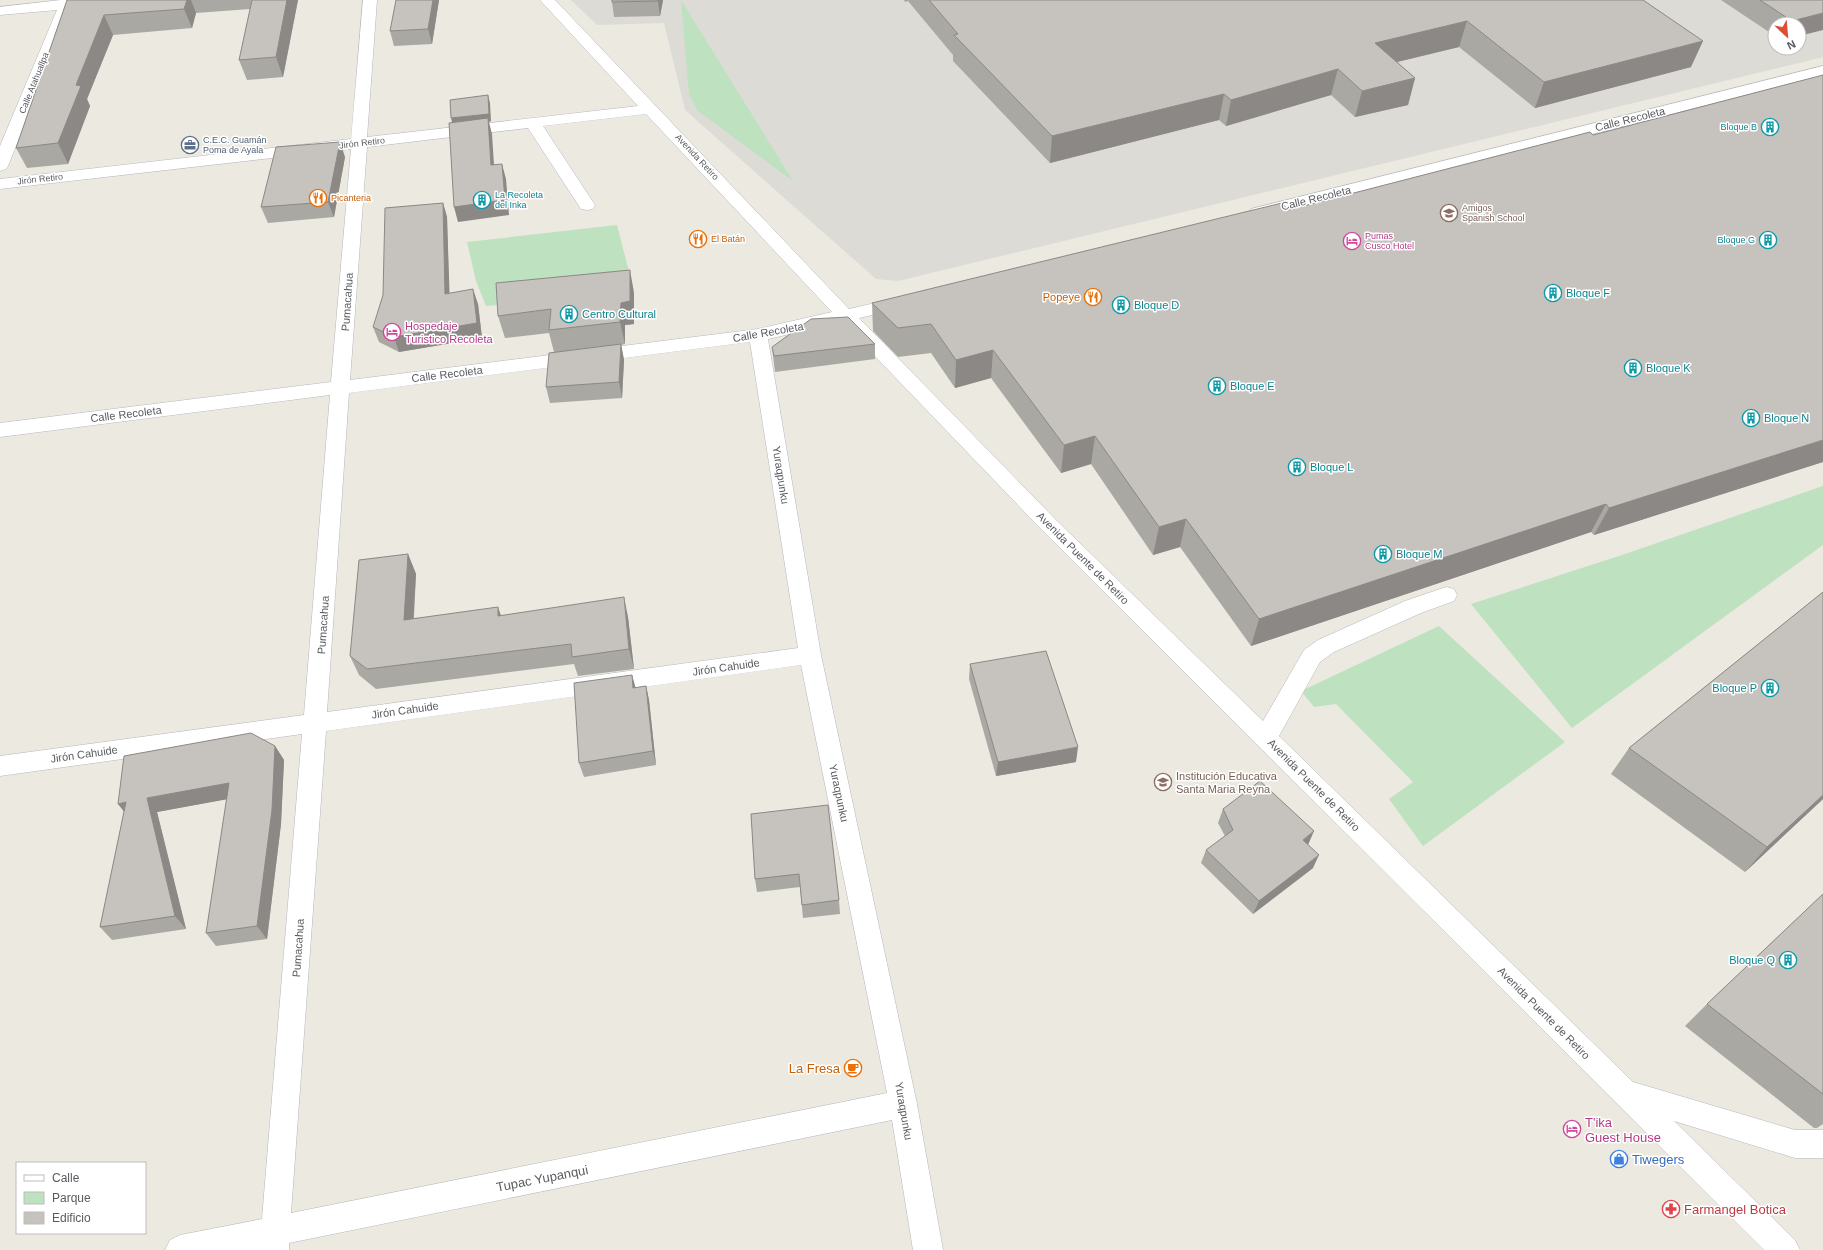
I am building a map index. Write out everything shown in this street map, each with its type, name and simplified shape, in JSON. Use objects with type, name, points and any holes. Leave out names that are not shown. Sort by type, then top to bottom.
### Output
[{"type":"street","points":[[0,11],[67,3],[127,0]]},
{"type":"street","name":"Pumacahua","points":[[275,1241],[370,0]]},
{"type":"street","name":"Avenida Retiro","points":[[547,0],[652,109],[846,316]]},
{"type":"street","name":"Calle Atahuallpa","points":[[0,166],[67,3]]},
{"type":"street","name":"Calle Recoleta","points":[[1239,218],[1823,71]]},
{"type":"street","name":"Jirón Retiro","points":[[0,184],[652,109]]},
{"type":"street","points":[[533,123],[587,205]]},
{"type":"street","name":"Calle Recoleta","points":[[0,430],[758,335],[917,299]]},
{"type":"street","name":"Avenida Puente de Retiro","points":[[846,316],[1049,524],[1785,1250]]},
{"type":"street","name":"Yuraqpunku","points":[[758,335],[810,655],[903,1104],[928,1250]]},
{"type":"street","points":[[1266,738],[1312,656],[1334,643],[1413,607],[1446,595]]},
{"type":"street","name":"Jirón Cahuide","points":[[0,766],[810,655]]},
{"type":"street","points":[[1626,1094],[1795,1144],[1823,1144]]},
{"type":"street","name":"Tupac Yupanqui","points":[[180,1250],[275,1241],[903,1104]]},
{"type":"shaded area","points":[[571,0],[1823,0],[1823,57],[898,281],[876,279],[685,110],[664,23],[597,25]]},
{"type":"green space","points":[[681,0],[793,181],[698,111],[689,95]]},
{"type":"green space","points":[[617,225],[634,291],[486,306],[476,281],[467,242]]},
{"type":"green space","points":[[1823,486],[1823,545],[1572,728],[1471,604],[1622,555]]},
{"type":"green space","points":[[1439,626],[1565,742],[1423,846],[1389,799],[1413,782],[1336,704],[1314,707],[1301,691]]},
{"type":"building","points":[[67,0],[187,0],[184,9],[104,15],[76,85],[81,86],[58,143],[16,148]]},
{"type":"building","points":[[252,0],[287,0],[276,57],[239,60]]},
{"type":"building","points":[[396,0],[433,0],[428,29],[390,31]]},
{"type":"building","points":[[612,0],[658,0],[658,1],[612,2]]},
{"type":"building","points":[[929,0],[1643,0],[1703,41],[1544,82],[1467,21],[1375,43],[1415,78],[1362,91],[1338,69],[1231,100],[1224,94],[1052,136],[954,35],[958,34]]},
{"type":"building","points":[[1760,0],[1823,0],[1823,13],[1807,17],[1784,16]]},
{"type":"building","points":[[1823,75],[1823,440],[1609,508],[1606,504],[1259,619],[1186,519],[1159,527],[1095,436],[1064,445],[993,350],[956,360],[931,324],[898,328],[872,303],[1282,203],[1288,210],[1590,132],[1593,135]]},
{"type":"building","points":[[488,95],[489,114],[451,118],[450,100]]},
{"type":"building","points":[[488,118],[491,165],[502,164],[505,200],[454,207],[449,123]]},
{"type":"building","points":[[340,142],[328,202],[261,207],[276,147]]},
{"type":"building","points":[[443,203],[445,294],[473,289],[477,323],[394,337],[373,327],[383,295],[385,208]]},
{"type":"building","points":[[630,270],[630,301],[621,303],[620,322],[549,330],[551,309],[498,316],[496,283]]},
{"type":"building","points":[[848,317],[875,344],[774,356],[772,347],[811,319]]},
{"type":"building","points":[[621,344],[619,382],[546,387],[549,353]]},
{"type":"building","points":[[408,554],[404,620],[498,607],[498,616],[624,597],[629,649],[572,657],[571,644],[367,669],[350,656],[359,560]]},
{"type":"building","name":"Bloque P","points":[[1823,592],[1823,795],[1767,847],[1629,748]]},
{"type":"building","points":[[1046,651],[1078,747],[998,762],[970,664]]},
{"type":"building","points":[[632,675],[633,688],[646,686],[653,751],[579,763],[574,683]]},
{"type":"building","points":[[251,733],[275,746],[272,810],[257,926],[206,933],[229,783],[147,798],[175,916],[100,927],[126,802],[118,804],[124,756]]},
{"type":"building","points":[[1260,781],[1314,831],[1303,840],[1319,855],[1259,901],[1206,850],[1233,830],[1223,809]]},
{"type":"building","points":[[828,805],[839,900],[802,905],[799,874],[755,879],[751,814]]},
{"type":"building","name":"Bloque Q","points":[[1823,894],[1823,1094],[1707,1004]]},
{"type":"place","name":"Bloque B","points":[[1770,127]]},
{"type":"place","name":"C.E.C. Guamán Poma de Ayala","points":[[190,145]]},
{"type":"place","name":"Picanteria","points":[[318,198]]},
{"type":"place","name":"La Recoleta del Inka","points":[[482,200]]},
{"type":"place","name":"Amigos Spanish School","points":[[1449,213]]},
{"type":"place","name":"El Batán","points":[[698,239]]},
{"type":"place","name":"Bloque G","points":[[1768,240]]},
{"type":"place","name":"Pumas Cusco Hotel","points":[[1352,241]]},
{"type":"place","name":"Bloque F","points":[[1553,293]]},
{"type":"place","name":"Popeye","points":[[1093,297]]},
{"type":"place","name":"Bloque D","points":[[1121,305]]},
{"type":"place","name":"Centro Cultural","points":[[569,314]]},
{"type":"place","name":"Hospedaje Turistico Recoleta","points":[[392,332]]},
{"type":"place","name":"Bloque K","points":[[1633,368]]},
{"type":"place","name":"Bloque E","points":[[1217,386]]},
{"type":"place","name":"Bloque N","points":[[1751,418]]},
{"type":"place","name":"Bloque L","points":[[1297,467]]},
{"type":"place","name":"Bloque M","points":[[1383,554]]},
{"type":"place","name":"Bloque P","points":[[1770,688]]},
{"type":"place","name":"Institución Educativa Santa Maria Reyna","points":[[1163,782]]},
{"type":"place","name":"Bloque Q","points":[[1788,960]]},
{"type":"place","name":"La Fresa","points":[[853,1068]]},
{"type":"place","name":"T'ika Guest House","points":[[1572,1129]]},
{"type":"place","name":"Tiwegers","points":[[1619,1159]]},
{"type":"place","name":"Farmangel Botica","points":[[1671,1209]]}]
